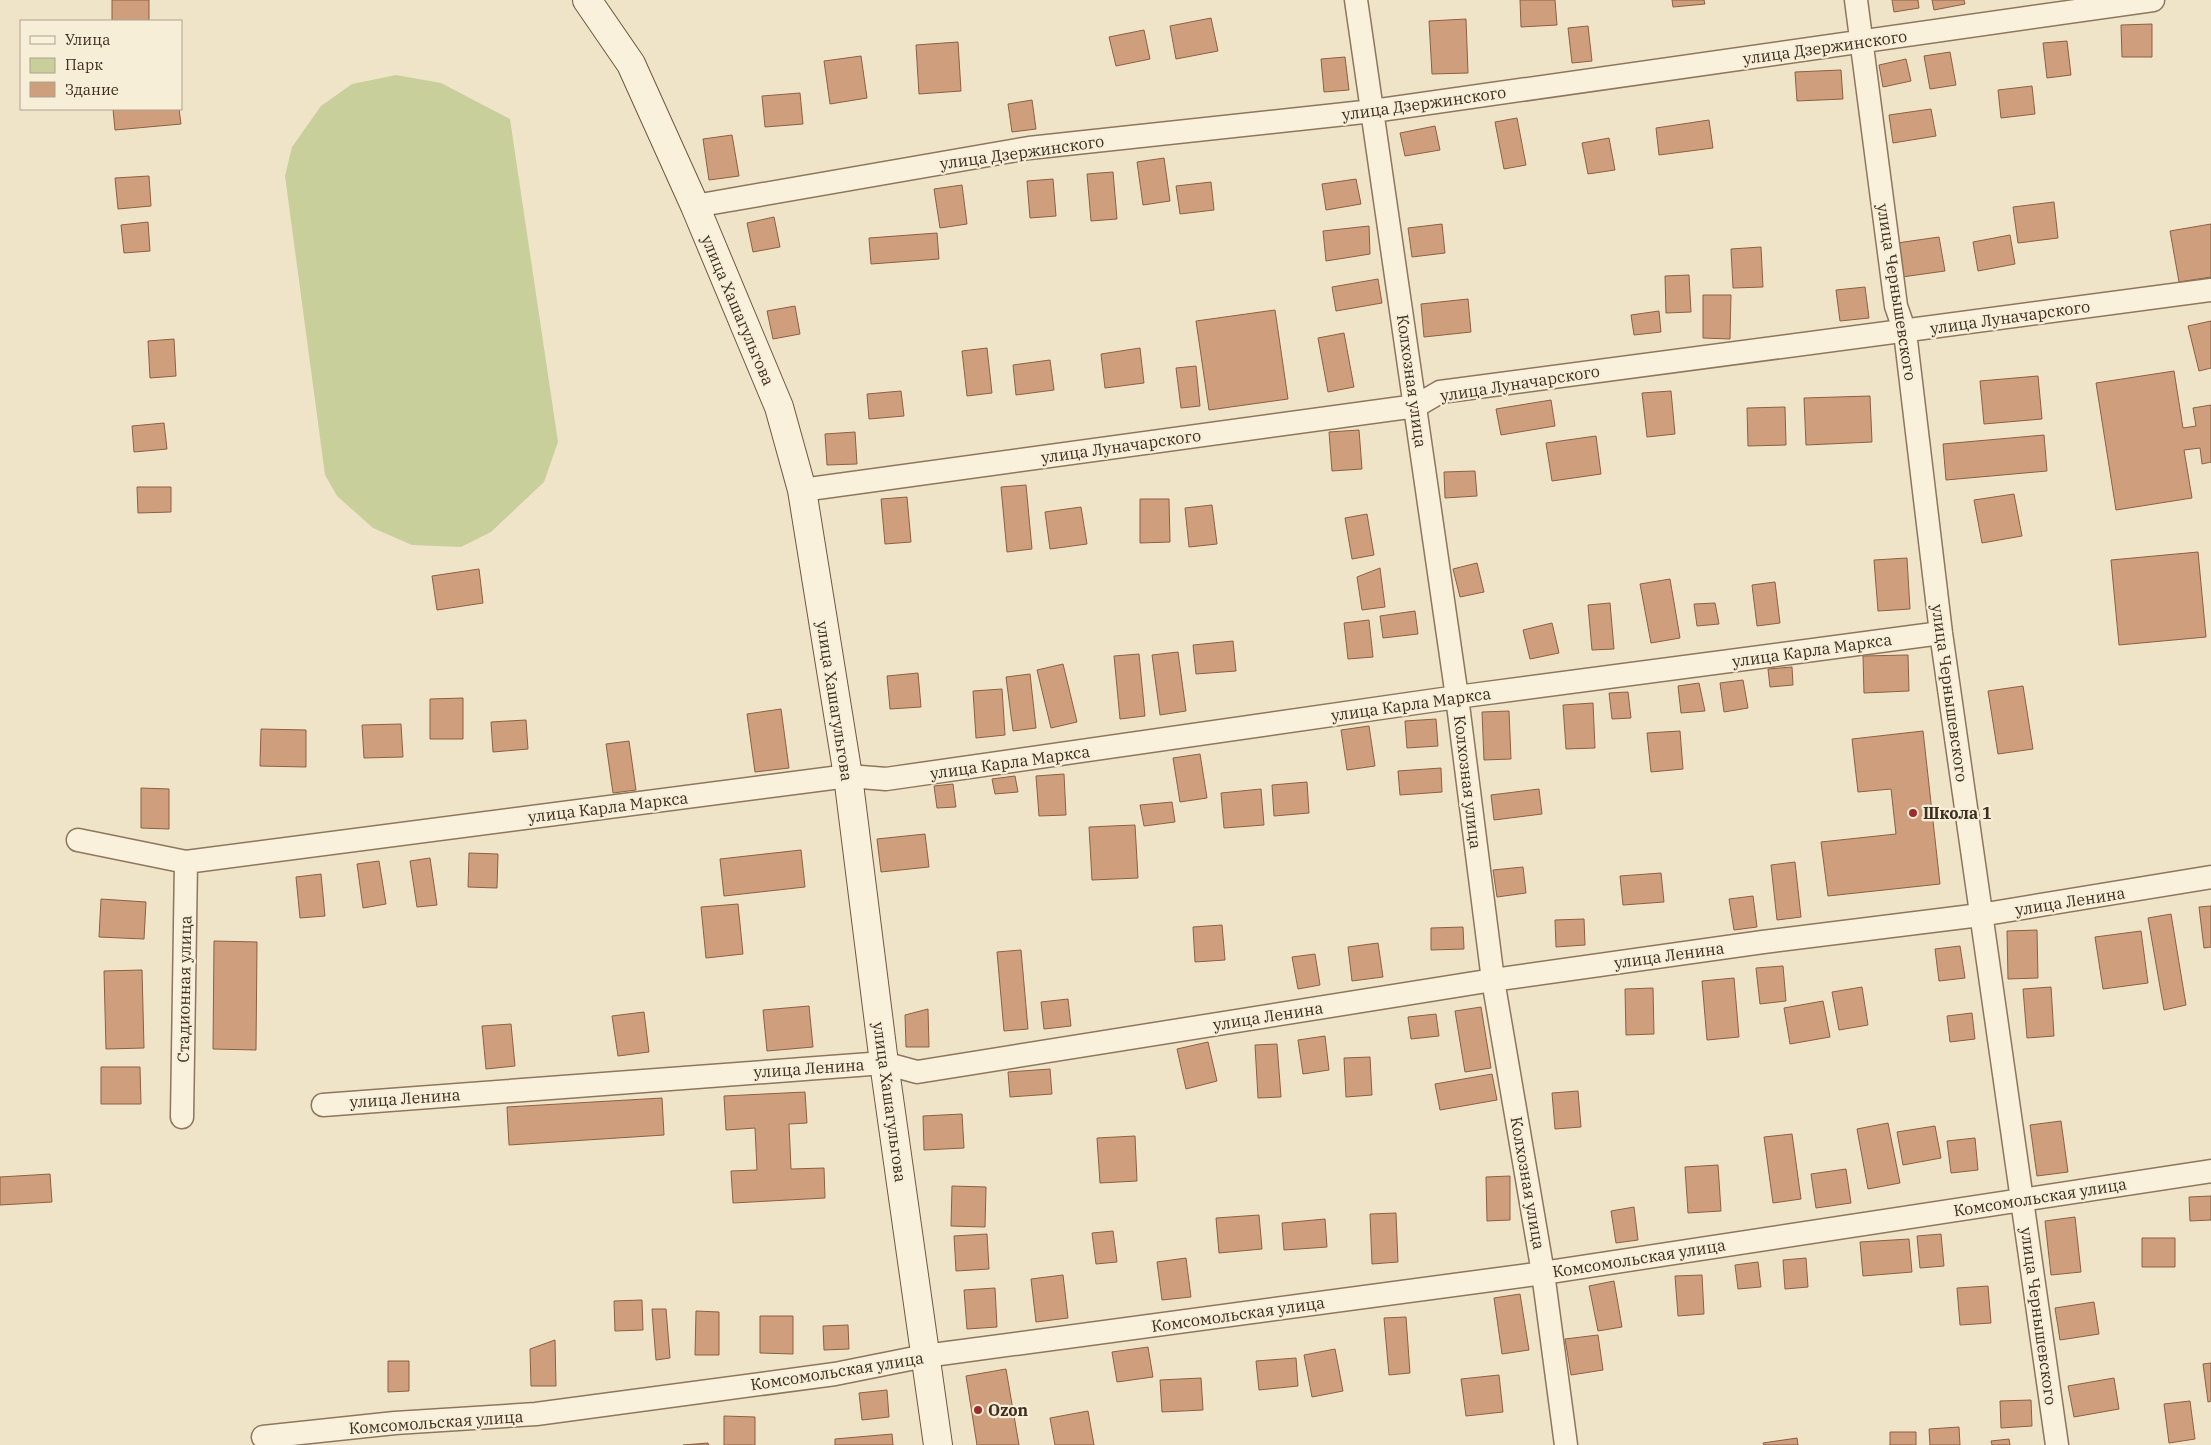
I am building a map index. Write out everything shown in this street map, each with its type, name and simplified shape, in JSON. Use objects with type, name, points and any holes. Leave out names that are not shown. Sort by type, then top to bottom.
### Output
[{"type":"main road","name":"улица Хашагульгова","points":[[587,0],[631,64],[695,206],[779,407],[802,490],[848,776],[884,1063],[938,1445]]},
{"type":"street","name":"Колхозная улица","points":[[1356,0],[1457,697],[1493,980],[1543,1272],[1566,1445]]},
{"type":"street","name":"улица Чернышевского","points":[[1856,0],[1863,41],[1896,306],[1905,332],[1942,633],[1980,915],[2057,1445]]},
{"type":"street","name":"улица Дзержинского","points":[[695,206],[1029,148],[1373,112],[2153,0]]},
{"type":"street","name":"улица Луначарского","points":[[802,490],[1416,406],[1440,392],[1905,332],[2211,290]]},
{"type":"street","name":"улица Карла Маркса","points":[[78,840],[186,862],[848,776],[886,780],[1457,697],[1942,633]]},
{"type":"street","name":"Стадионная улица","points":[[182,1117],[186,862]]},
{"type":"street","name":"улица Ленина","points":[[323,1104],[884,1063],[917,1072],[1493,980],[1763,942],[1980,915],[2211,878]]},
{"type":"street","name":"Комсомольская улица","points":[[263,1437],[395,1423],[536,1414],[835,1374],[926,1356],[1543,1272],[2211,1171]]},
{"type":"green space","points":[[396,75],[441,83],[510,119],[558,442],[544,482],[491,532],[461,547],[412,545],[373,528],[337,496],[325,475],[285,176],[292,147],[321,106],[352,84]]},
{"type":"building","points":[[112,0],[149,0],[149,20],[112,20]]},
{"type":"building","points":[[1520,0],[1555,0],[1557,25],[1521,27]]},
{"type":"building","points":[[1672,0],[1704,0],[1705,4],[1673,7]]},
{"type":"building","points":[[1892,0],[1918,0],[1919,8],[1894,12]]},
{"type":"building","points":[[1932,0],[1964,0],[1965,4],[1934,10]]},
{"type":"building","points":[[1211,18],[1218,51],[1176,59],[1170,26]]},
{"type":"building","points":[[1466,19],[1468,73],[1432,74],[1429,21]]},
{"type":"building","points":[[2152,24],[2152,57],[2122,57],[2121,25]]},
{"type":"building","points":[[1588,26],[1592,61],[1572,63],[1568,28]]},
{"type":"building","points":[[1144,30],[1150,59],[1116,66],[1109,37]]},
{"type":"building","points":[[2067,41],[2071,75],[2047,78],[2043,43]]},
{"type":"building","points":[[958,42],[961,91],[919,94],[916,45]]},
{"type":"building","points":[[1950,52],[1956,85],[1930,89],[1924,56]]},
{"type":"building","points":[[861,56],[867,98],[830,104],[824,61]]},
{"type":"building","points":[[1345,57],[1349,90],[1324,92],[1321,59]]},
{"type":"building","points":[[1906,59],[1911,81],[1883,87],[1879,65]]},
{"type":"building","points":[[1841,70],[1843,99],[1797,101],[1795,72]]},
{"type":"building","points":[[2032,86],[2035,114],[2001,118],[1998,90]]},
{"type":"building","points":[[800,93],[803,124],[765,127],[762,96]]},
{"type":"building","points":[[1032,100],[1036,129],[1012,132],[1008,104]]},
{"type":"building","points":[[1931,109],[1936,136],[1893,143],[1889,115]]},
{"type":"building","points":[[113,110],[179,110],[181,124],[115,130]]},
{"type":"building","points":[[1517,118],[1526,165],[1504,169],[1495,122]]},
{"type":"building","points":[[1709,120],[1713,148],[1659,155],[1656,128]]},
{"type":"building","points":[[1435,126],[1440,150],[1405,156],[1400,133]]},
{"type":"building","points":[[732,135],[739,176],[709,180],[703,139]]},
{"type":"building","points":[[1609,138],[1615,170],[1588,174],[1582,143]]},
{"type":"building","points":[[1164,158],[1170,201],[1143,205],[1137,162]]},
{"type":"building","points":[[1113,172],[1117,219],[1091,221],[1087,174]]},
{"type":"building","points":[[149,176],[151,206],[118,209],[115,178]]},
{"type":"building","points":[[1053,179],[1056,216],[1030,218],[1027,181]]},
{"type":"building","points":[[1356,179],[1361,204],[1326,210],[1322,184]]},
{"type":"building","points":[[1211,182],[1214,210],[1180,214],[1176,186]]},
{"type":"building","points":[[962,185],[967,224],[940,228],[934,189]]},
{"type":"building","points":[[2054,202],[2058,238],[2018,243],[2013,207]]},
{"type":"building","points":[[774,217],[780,247],[753,252],[747,223]]},
{"type":"building","points":[[148,222],[150,251],[124,253],[121,225]]},
{"type":"building","points":[[1442,224],[1445,253],[1412,257],[1408,228]]},
{"type":"building","points":[[2211,224],[2211,277],[2179,282],[2170,231]]},
{"type":"building","points":[[1369,226],[1370,254],[1326,261],[1323,231]]},
{"type":"building","points":[[937,233],[939,259],[871,264],[869,238]]},
{"type":"building","points":[[2010,235],[2015,264],[1978,271],[1973,242]]},
{"type":"building","points":[[1939,237],[1945,271],[1902,277],[1897,243]]},
{"type":"building","points":[[1761,247],[1763,287],[1733,288],[1731,249]]},
{"type":"building","points":[[1689,275],[1691,312],[1666,313],[1665,276]]},
{"type":"building","points":[[1378,279],[1382,303],[1336,311],[1332,287]]},
{"type":"building","points":[[1865,287],[1869,318],[1840,321],[1836,290]]},
{"type":"building","points":[[1703,295],[1731,295],[1730,339],[1703,338]]},
{"type":"building","points":[[1468,299],[1471,332],[1424,337],[1421,304]]},
{"type":"building","points":[[795,306],[800,334],[773,339],[767,311]]},
{"type":"building","points":[[1275,310],[1288,399],[1209,410],[1196,321]]},
{"type":"building","points":[[1659,311],[1661,332],[1634,335],[1631,315]]},
{"type":"building","points":[[2211,321],[2211,368],[2199,371],[2188,326]]},
{"type":"building","points":[[1344,333],[1354,387],[1328,392],[1318,338]]},
{"type":"building","points":[[174,339],[176,376],[150,378],[148,341]]},
{"type":"building","points":[[987,348],[992,393],[967,396],[962,351]]},
{"type":"building","points":[[1140,348],[1144,383],[1105,388],[1101,354]]},
{"type":"building","points":[[1050,360],[1054,390],[1016,395],[1013,365]]},
{"type":"building","points":[[1196,366],[1200,406],[1181,408],[1176,368]]},
{"type":"building","points":[[2174,371],[2183,428],[2196,426],[2193,408],[2211,405],[2211,462],[2202,464],[2200,448],[2184,450],[2192,498],[2116,510],[2096,383]]},
{"type":"building","points":[[2038,376],[2042,419],[1984,424],[1980,381]]},
{"type":"building","points":[[901,391],[904,416],[869,419],[867,394]]},
{"type":"building","points":[[1671,391],[1675,434],[1647,437],[1642,393]]},
{"type":"building","points":[[1870,396],[1872,442],[1806,445],[1804,398]]},
{"type":"building","points":[[1551,400],[1555,426],[1501,435],[1496,409]]},
{"type":"building","points":[[1785,407],[1786,445],[1748,446],[1747,408]]},
{"type":"building","points":[[164,423],[167,449],[134,452],[132,426]]},
{"type":"building","points":[[1359,430],[1362,469],[1332,471],[1329,432]]},
{"type":"building","points":[[855,432],[857,464],[827,465],[825,434]]},
{"type":"building","points":[[2044,435],[2047,471],[1946,480],[1943,444]]},
{"type":"building","points":[[1596,436],[1601,474],[1552,481],[1546,443]]},
{"type":"building","points":[[1475,471],[1477,496],[1445,498],[1444,472]]},
{"type":"building","points":[[1026,485],[1032,549],[1007,552],[1001,487]]},
{"type":"building","points":[[137,487],[171,487],[171,512],[138,513]]},
{"type":"building","points":[[2014,494],[2022,536],[1982,543],[1974,500]]},
{"type":"building","points":[[907,497],[911,542],[885,544],[881,499]]},
{"type":"building","points":[[1140,499],[1169,499],[1170,542],[1140,543]]},
{"type":"building","points":[[1212,505],[1217,544],[1189,547],[1185,508]]},
{"type":"building","points":[[1081,507],[1087,544],[1050,549],[1045,512]]},
{"type":"building","points":[[1367,514],[1374,555],[1352,559],[1345,518]]},
{"type":"building","points":[[2198,552],[2206,637],[2119,645],[2111,560]]},
{"type":"building","points":[[1907,558],[1910,609],[1878,611],[1874,560]]},
{"type":"building","points":[[1477,563],[1484,592],[1460,597],[1453,569]]},
{"type":"building","points":[[1380,568],[1385,607],[1362,610],[1357,577]]},
{"type":"building","points":[[479,569],[483,603],[437,610],[432,576]]},
{"type":"building","points":[[1670,579],[1680,638],[1651,643],[1640,584]]},
{"type":"building","points":[[1775,582],[1780,623],[1757,626],[1752,585]]},
{"type":"building","points":[[1610,603],[1614,649],[1592,650],[1588,605]]},
{"type":"building","points":[[1715,603],[1719,624],[1697,626],[1694,604]]},
{"type":"building","points":[[1415,611],[1418,634],[1383,638],[1380,616]]},
{"type":"building","points":[[1369,620],[1373,657],[1348,659],[1344,623]]},
{"type":"building","points":[[1552,623],[1559,653],[1530,659],[1523,630]]},
{"type":"building","points":[[1233,641],[1236,671],[1196,674],[1193,645]]},
{"type":"building","points":[[1178,652],[1186,711],[1160,715],[1152,655]]},
{"type":"building","points":[[1139,654],[1145,716],[1120,719],[1114,656]]},
{"type":"building","points":[[1908,655],[1909,691],[1864,693],[1863,656]]},
{"type":"building","points":[[1063,664],[1077,722],[1051,728],[1037,670]]},
{"type":"building","points":[[1792,667],[1793,685],[1770,687],[1768,669]]},
{"type":"building","points":[[918,673],[921,707],[890,709],[887,676]]},
{"type":"building","points":[[1030,674],[1036,728],[1013,731],[1006,677]]},
{"type":"building","points":[[1743,680],[1748,708],[1724,712],[1720,683]]},
{"type":"building","points":[[1699,683],[1705,711],[1681,713],[1678,686]]},
{"type":"building","points":[[2023,686],[2033,749],[1998,754],[1988,691]]},
{"type":"building","points":[[1002,689],[1005,735],[976,738],[973,691]]},
{"type":"building","points":[[1628,692],[1631,718],[1612,719],[1609,693]]},
{"type":"building","points":[[463,698],[463,739],[430,739],[430,699]]},
{"type":"building","points":[[1593,703],[1595,748],[1566,749],[1563,705]]},
{"type":"building","points":[[781,709],[789,768],[755,772],[747,714]]},
{"type":"building","points":[[1509,711],[1511,759],[1484,760],[1482,712]]},
{"type":"building","points":[[1436,719],[1438,746],[1407,748],[1405,721]]},
{"type":"building","points":[[526,720],[528,749],[493,752],[491,722]]},
{"type":"building","points":[[401,724],[403,757],[364,758],[362,725]]},
{"type":"building","points":[[1369,726],[1375,766],[1347,770],[1341,730]]},
{"type":"building","points":[[261,729],[306,730],[306,767],[260,766]]},
{"type":"building","points":[[1680,731],[1683,769],[1651,772],[1647,733]]},
{"type":"building","name":"Школа 1","points":[[1923,731],[1940,884],[1828,896],[1821,842],[1896,834],[1891,789],[1858,792],[1852,739]]},
{"type":"building","points":[[629,741],[636,790],[613,793],[606,744]]},
{"type":"building","points":[[1200,754],[1207,798],[1180,802],[1173,758]]},
{"type":"building","points":[[1441,768],[1442,792],[1400,795],[1398,771]]},
{"type":"building","points":[[1064,774],[1066,815],[1039,816],[1036,776]]},
{"type":"building","points":[[1015,776],[1018,792],[995,794],[992,779]]},
{"type":"building","points":[[1307,782],[1309,813],[1274,816],[1272,785]]},
{"type":"building","points":[[953,784],[956,807],[937,808],[934,786]]},
{"type":"building","points":[[141,788],[169,789],[169,829],[141,828]]},
{"type":"building","points":[[1261,789],[1264,825],[1224,828],[1221,793]]},
{"type":"building","points":[[1539,789],[1542,814],[1494,820],[1491,795]]},
{"type":"building","points":[[1172,802],[1175,822],[1144,826],[1140,805]]},
{"type":"building","points":[[1135,825],[1138,878],[1092,880],[1089,827]]},
{"type":"building","points":[[925,834],[929,867],[881,872],[877,839]]},
{"type":"building","points":[[801,850],[805,887],[724,896],[720,859]]},
{"type":"building","points":[[469,853],[498,854],[497,888],[468,887]]},
{"type":"building","points":[[430,858],[437,905],[417,907],[410,861]]},
{"type":"building","points":[[379,861],[386,904],[363,908],[357,864]]},
{"type":"building","points":[[1795,862],[1801,917],[1777,920],[1771,865]]},
{"type":"building","points":[[1523,867],[1526,893],[1497,897],[1493,870]]},
{"type":"building","points":[[1661,873],[1664,902],[1623,905],[1620,876]]},
{"type":"building","points":[[321,874],[325,916],[300,918],[296,877]]},
{"type":"building","points":[[1753,896],[1757,927],[1734,930],[1729,899]]},
{"type":"building","points":[[101,899],[146,902],[144,939],[99,937]]},
{"type":"building","points":[[738,904],[743,954],[706,958],[701,907]]},
{"type":"building","points":[[2211,906],[2211,947],[2204,948],[2199,907]]},
{"type":"building","points":[[2171,914],[2186,1005],[2164,1010],[2148,918]]},
{"type":"building","points":[[1584,919],[1585,945],[1556,947],[1555,920]]},
{"type":"building","points":[[1222,925],[1225,960],[1195,962],[1193,927]]},
{"type":"building","points":[[1463,927],[1464,949],[1431,950],[1431,928]]},
{"type":"building","points":[[2037,930],[2038,978],[2008,979],[2007,931]]},
{"type":"building","points":[[2141,931],[2148,983],[2103,989],[2095,937]]},
{"type":"building","points":[[214,941],[257,942],[256,1050],[213,1049]]},
{"type":"building","points":[[1378,943],[1383,977],[1352,981],[1348,947]]},
{"type":"building","points":[[1960,946],[1965,978],[1939,981],[1935,949]]},
{"type":"building","points":[[1021,950],[1028,1029],[1004,1031],[997,952]]},
{"type":"building","points":[[1315,954],[1320,985],[1298,989],[1292,957]]},
{"type":"building","points":[[1783,966],[1786,1001],[1760,1004],[1756,968]]},
{"type":"building","points":[[142,970],[144,1048],[106,1049],[104,971]]},
{"type":"building","points":[[1734,978],[1739,1037],[1707,1040],[1702,981]]},
{"type":"building","points":[[1862,987],[1868,1025],[1839,1030],[1832,992]]},
{"type":"building","points":[[2051,987],[2054,1036],[2027,1038],[2023,989]]},
{"type":"building","points":[[1653,988],[1654,1034],[1626,1035],[1625,989]]},
{"type":"building","points":[[1068,999],[1071,1026],[1044,1029],[1041,1002]]},
{"type":"building","points":[[1823,1001],[1830,1037],[1790,1044],[1784,1008]]},
{"type":"building","points":[[809,1006],[813,1047],[767,1051],[763,1010]]},
{"type":"building","points":[[1481,1007],[1491,1068],[1465,1072],[1455,1011]]},
{"type":"building","points":[[928,1009],[929,1047],[906,1047],[905,1015]]},
{"type":"building","points":[[644,1012],[649,1052],[618,1056],[612,1016]]},
{"type":"building","points":[[1972,1013],[1975,1039],[1950,1042],[1947,1016]]},
{"type":"building","points":[[1436,1014],[1439,1036],[1411,1039],[1408,1017]]},
{"type":"building","points":[[511,1024],[515,1066],[486,1069],[482,1026]]},
{"type":"building","points":[[1325,1036],[1329,1070],[1303,1074],[1298,1040]]},
{"type":"building","points":[[1208,1042],[1217,1081],[1186,1089],[1177,1049]]},
{"type":"building","points":[[1277,1044],[1281,1097],[1258,1098],[1255,1045]]},
{"type":"building","points":[[1370,1057],[1372,1095],[1346,1097],[1344,1058]]},
{"type":"building","points":[[101,1067],[140,1067],[141,1104],[101,1104]]},
{"type":"building","points":[[1050,1069],[1052,1094],[1010,1097],[1008,1072]]},
{"type":"building","points":[[1492,1074],[1497,1100],[1440,1110],[1435,1084]]},
{"type":"building","points":[[1578,1091],[1581,1127],[1555,1129],[1552,1093]]},
{"type":"building","points":[[805,1092],[807,1123],[789,1124],[791,1169],[824,1168],[825,1198],[733,1203],[731,1171],[757,1170],[755,1128],[726,1130],[724,1096]]},
{"type":"building","points":[[662,1098],[664,1135],[509,1145],[507,1107]]},
{"type":"building","points":[[962,1114],[964,1148],[924,1150],[923,1116]]},
{"type":"building","points":[[2061,1121],[2068,1172],[2037,1176],[2030,1125]]},
{"type":"building","points":[[1888,1123],[1900,1183],[1868,1189],[1857,1129]]},
{"type":"building","points":[[1935,1126],[1941,1158],[1903,1165],[1897,1132]]},
{"type":"building","points":[[1792,1134],[1801,1199],[1773,1203],[1764,1137]]},
{"type":"building","points":[[1135,1136],[1137,1181],[1100,1183],[1097,1138]]},
{"type":"building","points":[[1975,1138],[1978,1170],[1951,1173],[1947,1141]]},
{"type":"building","points":[[1718,1165],[1721,1211],[1688,1213],[1685,1167]]},
{"type":"building","points":[[1846,1169],[1851,1203],[1816,1208],[1811,1174]]},
{"type":"building","points":[[50,1174],[52,1202],[0,1205],[0,1177]]},
{"type":"building","points":[[1510,1176],[1510,1220],[1487,1221],[1486,1177]]},
{"type":"building","points":[[952,1186],[986,1187],[985,1227],[951,1226]]},
{"type":"building","points":[[2211,1196],[2211,1220],[2190,1221],[2189,1197]]},
{"type":"building","points":[[1634,1207],[1638,1240],[1616,1243],[1611,1211]]},
{"type":"building","points":[[1396,1213],[1398,1262],[1372,1264],[1370,1214]]},
{"type":"building","points":[[1259,1215],[1262,1249],[1219,1253],[1216,1218]]},
{"type":"building","points":[[2075,1217],[2081,1272],[2051,1275],[2045,1221]]},
{"type":"building","points":[[1325,1219],[1327,1247],[1284,1250],[1282,1223]]},
{"type":"building","points":[[1113,1231],[1117,1262],[1096,1264],[1092,1233]]},
{"type":"building","points":[[987,1234],[989,1269],[956,1271],[954,1236]]},
{"type":"building","points":[[1941,1234],[1944,1266],[1920,1268],[1917,1236]]},
{"type":"building","points":[[2142,1238],[2175,1238],[2175,1267],[2142,1267]]},
{"type":"building","points":[[1909,1239],[1912,1272],[1863,1276],[1860,1242]]},
{"type":"building","points":[[1186,1258],[1191,1297],[1162,1300],[1157,1262]]},
{"type":"building","points":[[1806,1258],[1808,1287],[1785,1289],[1783,1260]]},
{"type":"building","points":[[1758,1262],[1761,1287],[1738,1289],[1735,1265]]},
{"type":"building","points":[[1063,1275],[1068,1318],[1036,1322],[1031,1279]]},
{"type":"building","points":[[1702,1275],[1704,1314],[1678,1316],[1675,1276]]},
{"type":"building","points":[[1614,1281],[1622,1327],[1598,1331],[1589,1286]]},
{"type":"building","points":[[1988,1286],[1991,1323],[1960,1325],[1957,1288]]},
{"type":"building","points":[[995,1288],[997,1327],[967,1329],[964,1290]]},
{"type":"building","points":[[1520,1294],[1529,1350],[1502,1354],[1494,1298]]},
{"type":"building","points":[[642,1300],[643,1330],[615,1331],[614,1301]]},
{"type":"building","points":[[2094,1302],[2099,1334],[2060,1340],[2055,1308]]},
{"type":"building","points":[[652,1309],[666,1309],[670,1358],[656,1360]]},
{"type":"building","points":[[696,1311],[719,1312],[719,1355],[695,1355]]},
{"type":"building","points":[[760,1316],[793,1316],[793,1354],[760,1353]]},
{"type":"building","points":[[1406,1317],[1410,1373],[1389,1375],[1384,1318]]},
{"type":"building","points":[[848,1325],[849,1349],[824,1350],[823,1326]]},
{"type":"building","points":[[1598,1335],[1603,1370],[1571,1375],[1565,1339]]},
{"type":"building","points":[[555,1340],[556,1386],[531,1386],[530,1349]]},
{"type":"building","points":[[1148,1347],[1153,1377],[1117,1382],[1112,1352]]},
{"type":"building","points":[[1335,1349],[1343,1391],[1312,1397],[1304,1355]]},
{"type":"building","points":[[1296,1358],[1298,1386],[1259,1390],[1256,1361]]},
{"type":"building","points":[[388,1361],[409,1361],[409,1391],[388,1392]]},
{"type":"building","points":[[2211,1363],[2211,1401],[2208,1402],[2203,1364]]},
{"type":"building","points":[[1006,1369],[1019,1445],[977,1445],[966,1376]]},
{"type":"building","points":[[1499,1375],[1503,1412],[1466,1416],[1461,1379]]},
{"type":"building","points":[[1201,1378],[1203,1410],[1162,1412],[1160,1380]]},
{"type":"building","points":[[2114,1378],[2119,1409],[2074,1417],[2068,1386]]},
{"type":"building","points":[[887,1390],[889,1417],[862,1420],[859,1393]]},
{"type":"building","points":[[2031,1400],[2032,1426],[2001,1428],[2000,1401]]},
{"type":"building","points":[[2190,1401],[2195,1439],[2169,1443],[2164,1404]]},
{"type":"building","points":[[1088,1411],[1094,1445],[1055,1445],[1050,1418]]},
{"type":"building","points":[[724,1416],[755,1417],[755,1445],[724,1445]]},
{"type":"building","points":[[1959,1427],[1960,1445],[1930,1445],[1929,1429]]},
{"type":"building","points":[[1890,1432],[1916,1432],[1916,1445],[1890,1445]]},
{"type":"building","points":[[892,1434],[893,1445],[835,1445],[835,1439]]},
{"type":"building","points":[[1797,1438],[1798,1445],[1764,1445],[1763,1443]]},
{"type":"building","points":[[2009,1439],[2010,1445],[1992,1445],[1991,1441]]},
{"type":"building","points":[[708,1443],[709,1445],[683,1445]]},
{"type":"place","name":"Школа 1","points":[[1913,813]]},
{"type":"place","name":"Ozon","points":[[978,1410]]}]
